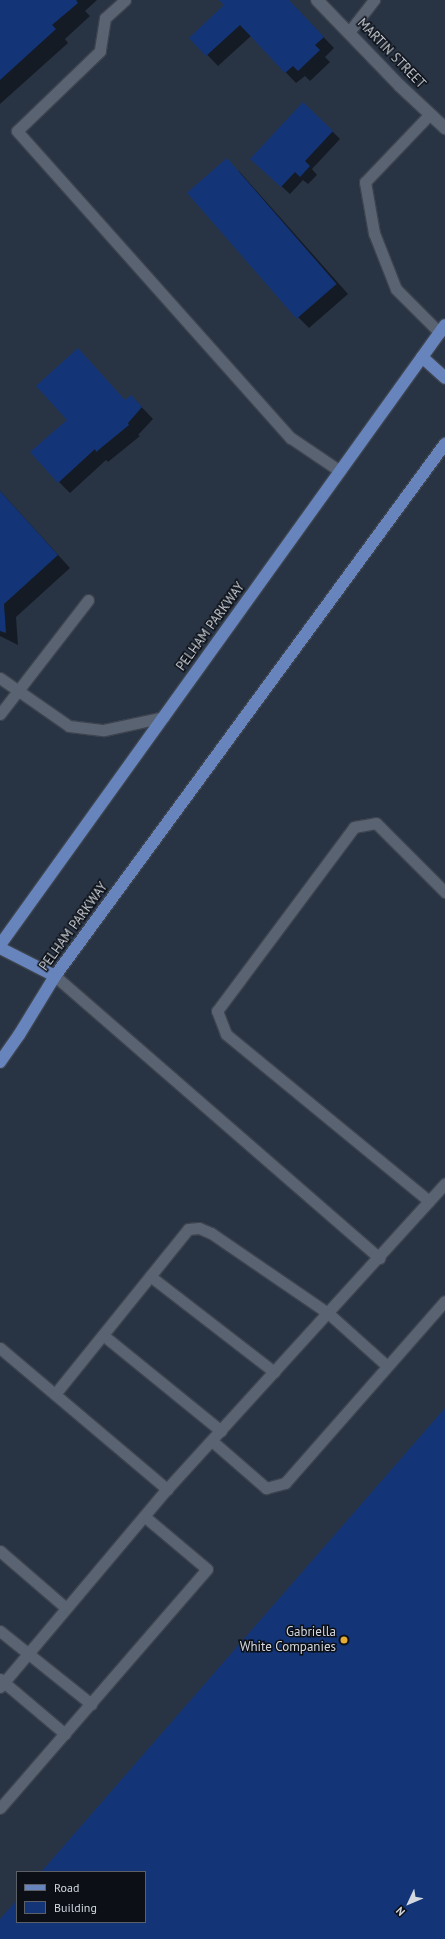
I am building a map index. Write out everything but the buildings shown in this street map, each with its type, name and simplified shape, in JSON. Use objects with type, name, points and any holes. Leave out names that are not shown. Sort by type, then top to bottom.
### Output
[{"type":"main road","name":"PELHAM PARKWAY","points":[[0,946],[442,329]]},
{"type":"main road","points":[[422,357],[445,378]]},
{"type":"main road","name":"PELHAM PARKWAY","points":[[0,1062],[19,1035],[55,976],[445,444]]},
{"type":"main road","points":[[0,946],[55,976]]},
{"type":"street","name":"MARTIN STREET","points":[[316,0],[445,128]]},
{"type":"lane","points":[[125,0],[106,18],[100,52],[17,131],[291,438],[340,471]]},
{"type":"lane","points":[[349,32],[374,0]]},
{"type":"lane","points":[[430,114],[365,182],[374,233],[396,289],[442,329]]},
{"type":"lane","points":[[0,714],[88,600]]},
{"type":"lane","points":[[0,678],[69,726],[104,730],[164,717]]},
{"type":"lane","points":[[429,1201],[226,1034],[217,1011],[354,827],[376,823],[445,892]]},
{"type":"lane","points":[[55,976],[379,1258]]},
{"type":"lane","points":[[65,1734],[1,1683],[29,1654],[167,1489],[379,1258],[445,1183]]},
{"type":"lane","points":[[55,1394],[188,1229],[199,1228],[211,1233],[328,1312],[387,1366]]},
{"type":"lane","points":[[150,1276],[274,1372]]},
{"type":"lane","points":[[212,1441],[266,1488],[285,1483],[445,1301]]},
{"type":"lane","points":[[103,1335],[221,1431]]},
{"type":"lane","points":[[0,1348],[167,1489]]},
{"type":"lane","points":[[0,1808],[207,1569],[144,1516]]},
{"type":"lane","points":[[0,1551],[66,1608]]},
{"type":"lane","points":[[0,1631],[91,1704]]},
{"type":"shaded area","points":[[0,0],[445,0],[445,1939],[0,1939]]},
{"type":"place","name":"Gabriella White Companies","points":[[344,1640]]}]
